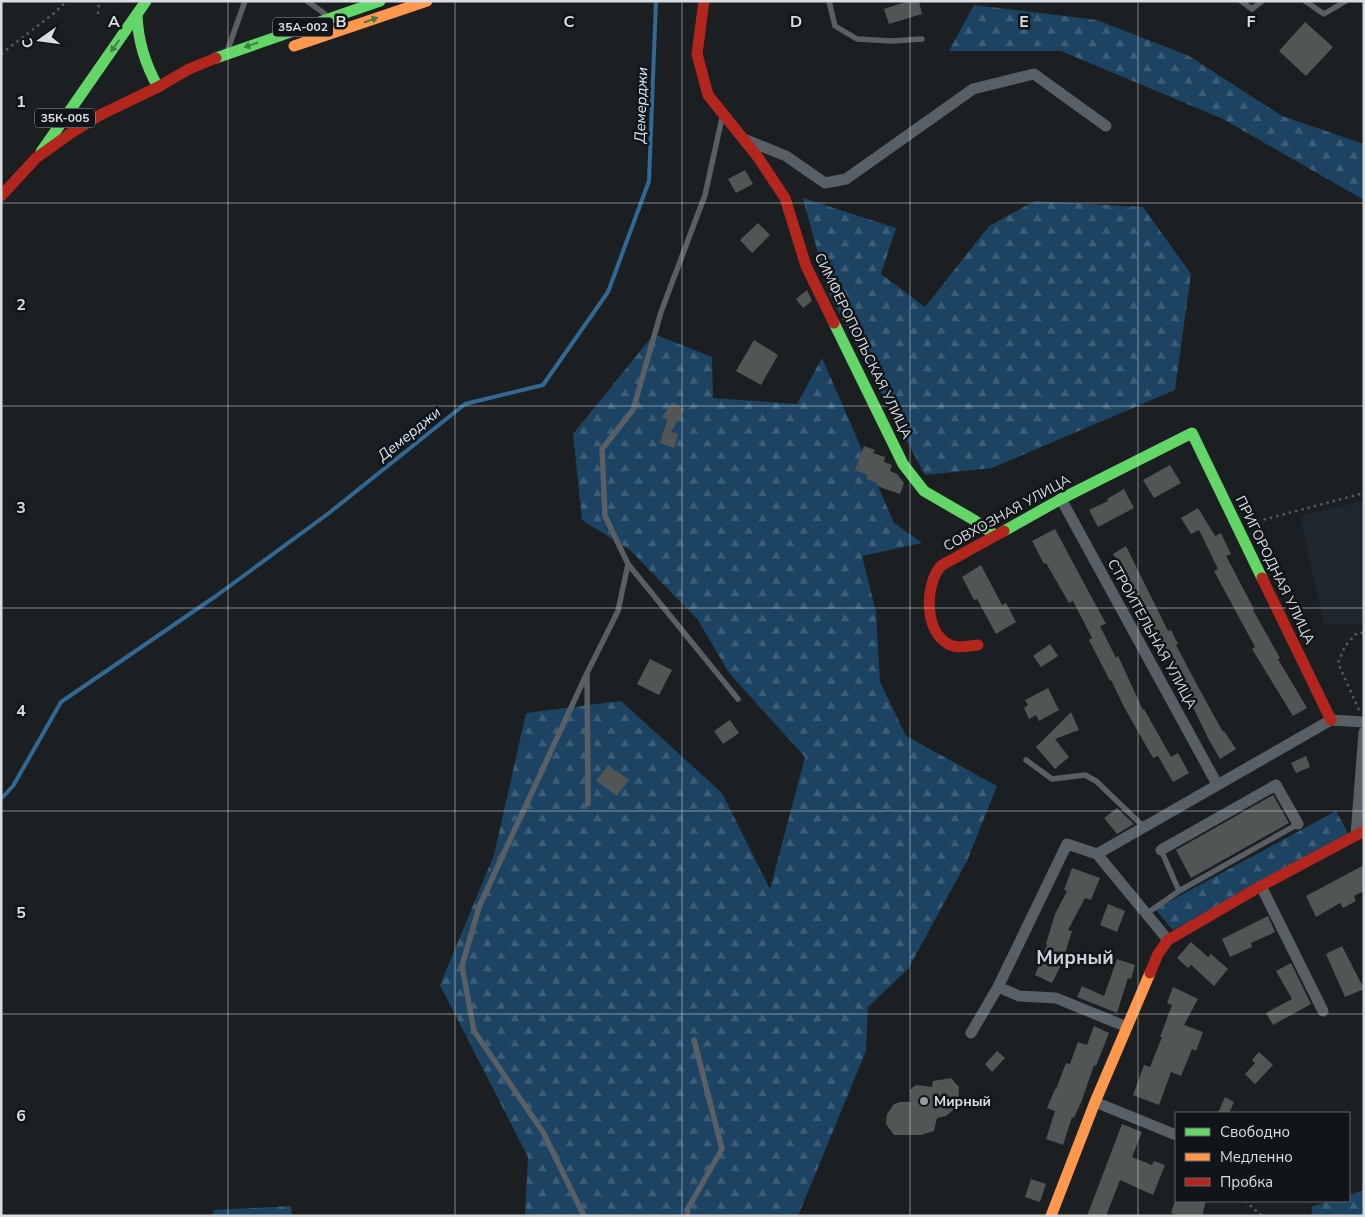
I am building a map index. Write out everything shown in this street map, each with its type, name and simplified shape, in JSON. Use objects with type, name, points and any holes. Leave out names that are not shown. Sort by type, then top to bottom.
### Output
[{"type":"main road","name":"35К-005","points":[[36,158],[146,1]]},
{"type":"main road","name":"35А-002","points":[[1,196],[36,158],[71,133],[100,115],[158,87],[189,69],[226,54],[380,1]]},
{"type":"main road","name":"35А-002","points":[[287,48],[427,1]]},
{"type":"main road","name":"СИМФЕРОПОЛЬСКАЯ УЛИЦА","points":[[704,1],[696,54],[708,95],[757,156],[785,198],[806,266],[903,464],[924,491],[974,520],[995,535]]},
{"type":"main road","points":[[137,14],[139,46],[158,87],[211,73]]},
{"type":"main road","name":"СОВХОЗНАЯ УЛИЦА","points":[[978,645],[963,647],[951,645],[941,638],[928,610],[928,596],[941,566],[1061,499],[1192,433]]},
{"type":"main road","name":"ПРИГОРОДНАЯ УЛИЦА","points":[[1192,433],[1331,720]]},
{"type":"main road","points":[[1051,1216],[1095,1102],[1158,954],[1168,940],[1261,886],[1360,833]]},
{"type":"street","name":"СИМФЕРОПОЛЬСКАЯ УЛИЦА","points":[[743,138],[786,156],[825,182],[846,179],[973,89],[1034,74],[1106,126]]},
{"type":"street","name":"СТРОИТЕЛЬНАЯ УЛИЦА","points":[[1061,499],[1216,785]]},
{"type":"street","points":[[1097,854],[1331,720],[1362,717]]},
{"type":"street","points":[[1360,833],[1364,732]]},
{"type":"street","points":[[1161,850],[1276,785],[1298,824]]},
{"type":"street","points":[[971,1033],[998,987],[1067,844],[1097,854],[1168,940]]},
{"type":"street","points":[[1261,886],[1324,1011]]},
{"type":"street","points":[[998,987],[1019,996],[1056,998],[1127,1027]]},
{"type":"street","points":[[1095,1102],[1175,1135]]},
{"type":"lane","points":[[226,54],[245,1]]},
{"type":"lane","points":[[307,1],[331,18]]},
{"type":"lane","points":[[829,1],[835,26],[857,40],[892,41],[922,39]]},
{"type":"lane","points":[[1241,1],[1252,9],[1262,1]]},
{"type":"lane","points":[[1305,1],[1324,14],[1346,1]]},
{"type":"lane","points":[[722,113],[705,195],[661,312],[633,410],[602,449],[605,516],[628,564],[738,699]]},
{"type":"lane","points":[[584,1216],[543,1132],[474,1032],[462,966],[479,908],[587,673],[618,611],[628,564]]},
{"type":"lane","points":[[587,673],[588,804]]},
{"type":"lane","points":[[1026,760],[1052,778],[1086,775],[1144,826]]},
{"type":"lane","points":[[1146,914],[1179,891],[1298,824]]},
{"type":"lane","points":[[1161,850],[1179,891]]},
{"type":"lane","points":[[688,1216],[686,1210],[722,1149],[694,1040]]},
{"type":"path","points":[[1,54],[67,1]]},
{"type":"path","points":[[98,14],[100,1]]},
{"type":"path","points":[[1238,527],[1364,493]]},
{"type":"path","points":[[1362,717],[1338,663],[1345,646],[1357,633],[1364,633]]},
{"type":"path","points":[[1246,1202],[1262,1216]]},
{"type":"shaded area","points":[[1364,501],[1364,624],[1324,625],[1300,516]]},
{"type":"green space","points":[[974,5],[1097,20],[1189,56],[1282,116],[1364,144],[1364,200],[1223,119],[1061,51],[949,51]]},
{"type":"green space","points":[[803,198],[896,228],[881,274],[925,307],[989,226],[1035,201],[1143,207],[1191,274],[1175,390],[992,468],[925,475],[829,294]]},
{"type":"green space","points":[[654,334],[712,357],[713,398],[797,404],[822,358],[894,523],[922,543],[862,556],[876,612],[880,682],[906,736],[997,786],[967,861],[908,969],[868,1007],[866,1051],[798,1216],[525,1216],[528,1157],[440,985],[494,855],[526,713],[621,701],[722,793],[770,889],[805,757],[729,673],[698,620],[630,550],[582,520],[573,434]]},
{"type":"green space","points":[[1336,811],[1349,835],[1173,930],[1155,909]]},
{"type":"green space","points":[[1364,1190],[1364,1216],[1313,1216],[1311,1207],[1327,1202],[1350,1202],[1350,1195]]},
{"type":"green space","points":[[291,1206],[292,1216],[211,1216],[214,1210]]},
{"type":"building","points":[[908,1],[919,1],[922,14],[889,24],[884,9]]},
{"type":"building","points":[[1305,22],[1333,47],[1306,76],[1279,51]]},
{"type":"building","points":[[745,170],[753,184],[736,193],[728,179]]},
{"type":"building","points":[[758,223],[770,235],[752,253],[740,240]]},
{"type":"building","points":[[807,290],[812,301],[803,308],[796,299]]},
{"type":"building","points":[[754,340],[778,355],[761,385],[736,371]]},
{"type":"building","points":[[672,402],[685,409],[671,432],[678,434],[674,448],[660,443],[667,420],[662,417]]},
{"type":"building","points":[[864,446],[875,450],[873,453],[885,457],[884,462],[892,465],[890,471],[897,474],[904,483],[900,494],[877,486],[877,483],[866,479],[868,475],[855,470]]},
{"type":"building","points":[[1170,465],[1181,483],[1154,498],[1143,480]]},
{"type":"building","points":[[1124,489],[1134,508],[1098,527],[1089,510],[1108,501],[1107,499]]},
{"type":"building","points":[[1198,508],[1215,536],[1221,533],[1231,554],[1226,556],[1280,658],[1278,659],[1307,708],[1293,716],[1252,649],[1255,647],[1214,571],[1218,569],[1199,530],[1191,534],[1181,518]]},
{"type":"building","points":[[1055,529],[1106,624],[1100,626],[1116,658],[1118,656],[1143,710],[1171,757],[1178,753],[1189,773],[1173,782],[1158,756],[1153,758],[1089,640],[1092,638],[1073,601],[1069,603],[1032,541]]},
{"type":"building","points":[[1126,546],[1168,631],[1171,630],[1178,644],[1176,645],[1196,683],[1223,732],[1236,749],[1220,759],[1152,624],[1150,625],[1136,600],[1128,585],[1130,584],[1113,554]]},
{"type":"building","points":[[981,565],[1002,605],[1006,603],[1016,622],[996,634],[977,599],[974,600],[962,577]]},
{"type":"building","points":[[1050,644],[1058,656],[1041,667],[1033,656]]},
{"type":"building","points":[[650,659],[672,670],[659,695],[637,684]]},
{"type":"building","points":[[1048,688],[1059,710],[1039,721],[1036,715],[1029,719],[1024,708],[1028,705],[1025,700]]},
{"type":"building","points":[[1071,712],[1079,730],[1055,739],[1069,757],[1055,769],[1036,747]]},
{"type":"building","points":[[730,720],[739,733],[723,744],[714,731]]},
{"type":"building","points":[[1306,756],[1310,767],[1296,773],[1291,763]]},
{"type":"building","points":[[608,765],[629,780],[617,796],[596,781]]},
{"type":"building","points":[[1273,795],[1289,823],[1191,878],[1176,850]]},
{"type":"building","points":[[1117,808],[1134,824],[1117,834],[1104,818]]},
{"type":"building","points":[[1364,865],[1364,891],[1354,896],[1356,901],[1343,908],[1340,903],[1316,917],[1306,896]]},
{"type":"building","points":[[1072,868],[1100,878],[1091,900],[1085,898],[1068,930],[1072,931],[1062,963],[1052,983],[1035,975],[1047,945],[1055,914],[1067,891],[1064,890]]},
{"type":"building","points":[[1108,904],[1125,911],[1117,932],[1100,925]]},
{"type":"building","points":[[1268,916],[1275,932],[1251,943],[1252,947],[1230,957],[1222,939]]},
{"type":"building","points":[[1191,942],[1208,957],[1211,954],[1228,969],[1214,986],[1191,965],[1188,968],[1177,958]]},
{"type":"building","points":[[1342,946],[1364,989],[1345,997],[1326,954]]},
{"type":"building","points":[[1117,959],[1135,965],[1131,979],[1128,978],[1117,1013],[1077,997],[1082,986],[1104,996]]},
{"type":"building","points":[[1291,963],[1311,1004],[1273,1025],[1266,1013],[1292,999],[1276,971]]},
{"type":"building","points":[[1173,987],[1198,999],[1184,1025],[1203,1032],[1196,1051],[1192,1049],[1181,1076],[1171,1072],[1159,1105],[1133,1095],[1144,1065],[1150,1067],[1162,1037],[1160,1037],[1172,1005],[1167,1003]]},
{"type":"building","points":[[1094,1026],[1109,1033],[1096,1066],[1094,1065],[1082,1100],[1074,1118],[1072,1117],[1063,1145],[1046,1139],[1055,1111],[1047,1108],[1066,1063],[1070,1064],[1078,1042],[1087,1045]]},
{"type":"building","points":[[997,1051],[1005,1058],[992,1072],[985,1064]]},
{"type":"building","points":[[1259,1052],[1273,1065],[1255,1084],[1245,1074],[1255,1063],[1252,1060]]},
{"type":"building","points":[[951,1078],[959,1087],[958,1106],[946,1116],[937,1118],[934,1131],[921,1135],[894,1135],[886,1124],[887,1114],[894,1104],[911,1102],[910,1090],[917,1085],[932,1087],[933,1081]]},
{"type":"building","points":[[1225,1097],[1234,1102],[1229,1112],[1218,1112]]},
{"type":"building","points":[[1122,1124],[1142,1132],[1132,1157],[1152,1165],[1154,1161],[1165,1165],[1153,1195],[1120,1180],[1106,1216],[1087,1216]]},
{"type":"building","points":[[1031,1179],[1046,1184],[1040,1202],[1025,1197]]},
{"type":"building","points":[[1175,1201],[1206,1202],[1202,1216],[1180,1216],[1171,1213]]},
{"type":"waterway","name":"Демерджи","points":[[1,799],[13,786],[61,702],[216,596],[329,513],[465,404],[543,385],[608,292],[649,181],[656,1]]},
{"type":"traffic: fast","points":[[41,152],[146,1]]},
{"type":"traffic: fast","points":[[216,58],[380,1]]},
{"type":"traffic: fast","points":[[137,15],[143,52],[149,70],[158,87]]},
{"type":"traffic: fast","points":[[834,323],[903,464],[924,491],[974,520],[995,535]]},
{"type":"traffic: fast","points":[[1004,531],[1061,499],[1192,433],[1262,578]]},
{"type":"traffic: slow","points":[[294,46],[427,1]]},
{"type":"traffic: slow","points":[[1051,1216],[1095,1102],[1150,973]]},
{"type":"traffic: jam","points":[[704,1],[697,54],[708,95],[757,156],[785,198],[806,266],[834,323]]},
{"type":"traffic: jam","points":[[1,196],[36,158],[71,133],[100,115],[158,87],[189,69],[216,58]]},
{"type":"traffic: jam","points":[[978,645],[955,646],[948,644],[940,637],[935,629],[929,607],[932,585],[940,567],[1004,531]]},
{"type":"traffic: jam","points":[[1262,578],[1331,720]]},
{"type":"traffic: jam","points":[[1150,973],[1158,954],[1168,940],[1261,886],[1364,831]]},
{"type":"place","name":"Мирный","points":[[924,1101]]},
{"type":"district","name":"Мирный","points":[[1075,958]]}]
